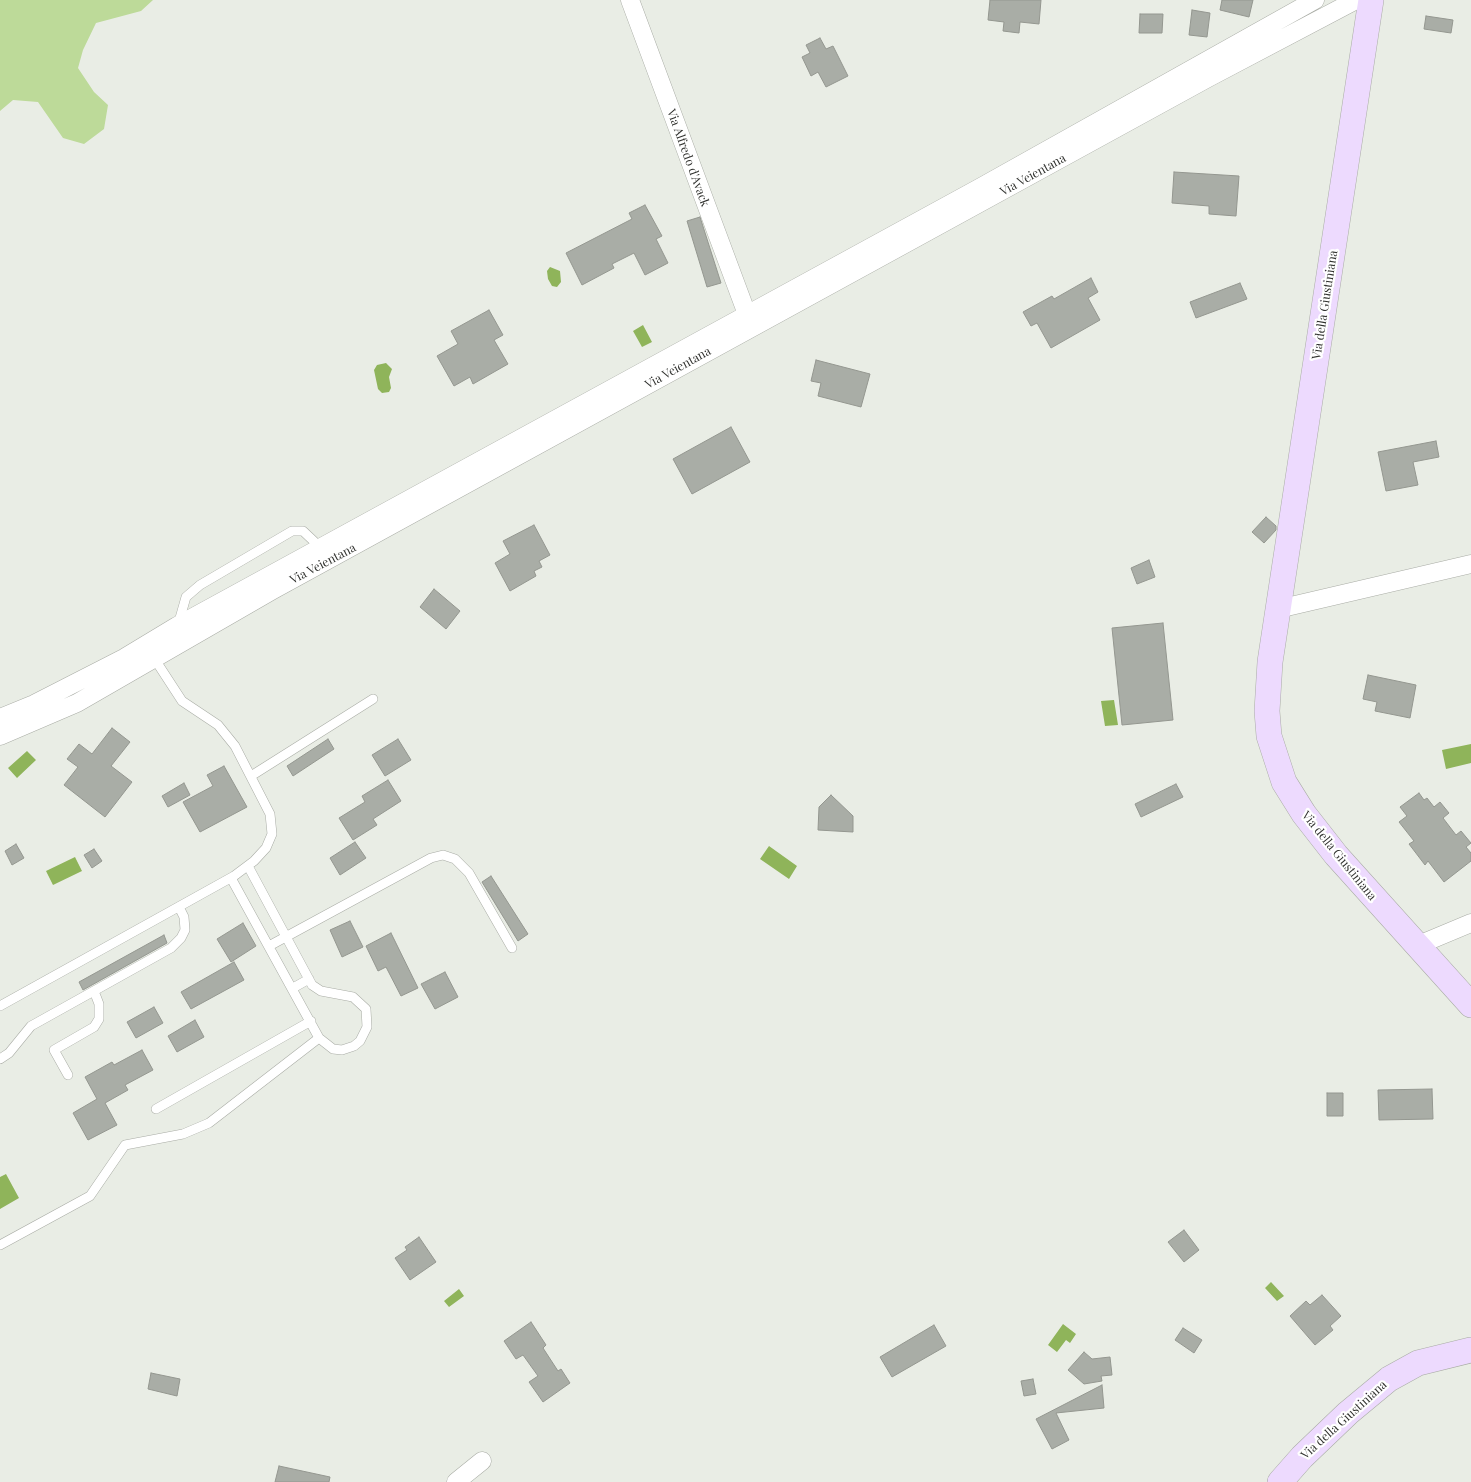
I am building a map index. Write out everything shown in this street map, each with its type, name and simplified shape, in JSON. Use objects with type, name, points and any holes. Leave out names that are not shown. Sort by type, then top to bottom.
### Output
[{"type":"street","name":"Via Alfredo d'Avack","points":[[630,0],[749,321]]},
{"type":"street","name":"Via Veientana","points":[[0,718],[150,651],[749,321],[981,187],[1315,0]]},
{"type":"street","name":"Via Veientana","points":[[0,736],[78,703],[150,651],[177,626],[320,548],[1356,0]]},
{"type":"street","name":"Via della Giustiniana","points":[[1371,0],[1270,662],[1267,711],[1269,736],[1278,770],[1297,804],[1330,848],[1471,1005]]},
{"type":"street","points":[[1278,610],[1471,564]]},
{"type":"street","points":[[1416,946],[1471,923]]},
{"type":"street","name":"Via della Giustiniana","points":[[1280,1482],[1302,1457],[1348,1413],[1389,1380],[1418,1363],[1471,1350]]},
{"type":"street","points":[[456,1482],[482,1461]]},
{"type":"lane","points":[[177,626],[186,597],[200,585],[292,531],[303,531],[320,548]]},
{"type":"lane","points":[[0,1006],[231,878],[248,866],[266,848],[272,828],[268,809],[227,734],[182,701],[150,651]]},
{"type":"lane","points":[[251,776],[373,699]]},
{"type":"lane","points":[[269,946],[431,858],[443,855],[455,859],[468,873],[512,948]]},
{"type":"lane","points":[[231,878],[319,1038],[333,1049],[350,1048],[357,1044],[368,1024],[368,1016],[364,1006],[356,999],[319,990],[312,985],[248,866]]},
{"type":"lane","points":[[0,1059],[8,1054],[31,1026],[171,948],[181,938],[185,923],[179,907]]},
{"type":"lane","points":[[293,988],[309,979]]},
{"type":"lane","points":[[68,1075],[54,1050],[94,1027],[99,1020],[100,1004],[94,991]]},
{"type":"lane","points":[[156,1108],[311,1021]]},
{"type":"lane","points":[[0,1245],[90,1196],[125,1145],[186,1133],[209,1122],[319,1038]]},
{"type":"shaded area","points":[[0,0],[153,0],[141,11],[96,23],[83,50],[78,68],[94,92],[108,105],[104,129],[84,144],[63,138],[38,102],[13,100],[0,111]]},
{"type":"shaded area","points":[[550,267],[560,271],[561,282],[557,287],[552,286],[548,279],[547,271]]},
{"type":"shaded area","points":[[643,325],[652,342],[642,347],[633,331]]},
{"type":"shaded area","points":[[386,363],[392,369],[389,377],[391,388],[389,392],[382,393],[378,389],[374,370],[377,365]]},
{"type":"shaded area","points":[[1114,700],[1118,725],[1105,726],[1101,701]]},
{"type":"shaded area","points":[[1471,744],[1471,763],[1446,769],[1442,750]]},
{"type":"shaded area","points":[[27,751],[36,760],[17,778],[8,768]]},
{"type":"shaded area","points":[[769,846],[797,866],[789,879],[760,859]]},
{"type":"shaded area","points":[[75,857],[82,871],[53,885],[46,871]]},
{"type":"shaded area","points":[[6,1174],[19,1198],[0,1209],[0,1177]]},
{"type":"shaded area","points":[[1271,1282],[1284,1296],[1277,1301],[1265,1288]]},
{"type":"shaded area","points":[[459,1289],[464,1296],[449,1307],[444,1301]]},
{"type":"shaded area","points":[[1063,1324],[1076,1334],[1070,1343],[1066,1340],[1057,1352],[1048,1345]]},
{"type":"building","points":[[990,0],[1041,0],[1039,24],[1020,22],[1019,33],[1003,31],[1004,22],[988,20]]},
{"type":"building","points":[[1222,0],[1253,0],[1249,17],[1220,10]]},
{"type":"building","points":[[1192,10],[1210,13],[1207,37],[1189,35]]},
{"type":"building","points":[[1140,14],[1163,14],[1162,33],[1139,33]]},
{"type":"building","points":[[1426,16],[1453,20],[1451,33],[1424,29]]},
{"type":"building","points":[[820,38],[826,49],[833,46],[848,76],[826,87],[818,72],[811,76],[802,57],[810,53],[806,45]]},
{"type":"building","points":[[1174,172],[1239,176],[1236,216],[1209,214],[1209,206],[1172,203]]},
{"type":"building","points":[[645,205],[662,236],[656,239],[668,263],[645,275],[634,253],[612,264],[614,268],[582,285],[566,253],[632,219],[629,213]]},
{"type":"building","points":[[700,217],[721,283],[707,287],[687,221]]},
{"type":"building","points":[[1091,278],[1098,292],[1088,298],[1100,320],[1051,348],[1037,323],[1031,326],[1023,312],[1052,296],[1054,299]]},
{"type":"building","points":[[1240,283],[1247,299],[1196,318],[1190,302]]},
{"type":"building","points":[[489,310],[503,335],[494,340],[508,364],[473,384],[470,377],[454,386],[437,356],[458,344],[451,331]]},
{"type":"building","points":[[816,360],[870,374],[861,407],[818,396],[821,383],[811,381]]},
{"type":"building","points":[[731,427],[750,462],[692,494],[673,459]]},
{"type":"building","points":[[1436,441],[1439,457],[1413,462],[1418,485],[1386,491],[1378,452]]},
{"type":"building","points":[[1266,517],[1276,526],[1276,530],[1264,543],[1252,532]]},
{"type":"building","points":[[534,525],[550,555],[539,561],[542,567],[534,571],[536,576],[510,591],[495,563],[510,554],[503,541]]},
{"type":"building","points":[[1149,560],[1155,577],[1137,584],[1131,568]]},
{"type":"building","points":[[434,589],[460,611],[446,629],[420,607]]},
{"type":"building","points":[[1163,623],[1173,720],[1122,725],[1112,628]]},
{"type":"building","points":[[1368,675],[1416,685],[1410,718],[1375,711],[1377,702],[1363,699]]},
{"type":"building","points":[[112,728],[130,742],[111,766],[132,782],[105,817],[64,785],[78,767],[67,759],[79,744],[92,754]]},
{"type":"building","points":[[328,739],[334,749],[293,776],[287,766]]},
{"type":"building","points":[[398,739],[411,760],[385,776],[372,755]]},
{"type":"building","points":[[224,766],[247,807],[200,832],[183,802],[213,786],[207,775]]},
{"type":"building","points":[[388,780],[401,801],[373,819],[377,825],[353,840],[339,818],[365,802],[362,796]]},
{"type":"building","points":[[184,783],[190,795],[168,807],[162,796]]},
{"type":"building","points":[[1176,784],[1183,797],[1141,817],[1135,804]]},
{"type":"building","points":[[1419,793],[1424,800],[1427,798],[1434,807],[1440,802],[1449,813],[1443,818],[1456,835],[1461,831],[1471,843],[1466,847],[1471,853],[1471,861],[1444,882],[1428,861],[1425,865],[1409,844],[1414,841],[1399,822],[1407,816],[1400,807]]},
{"type":"building","points":[[831,795],[853,816],[853,832],[818,830],[819,807]]},
{"type":"building","points":[[355,842],[366,858],[340,875],[330,858]]},
{"type":"building","points":[[16,844],[24,858],[12,865],[5,851]]},
{"type":"building","points":[[94,849],[102,861],[92,868],[84,855]]},
{"type":"building","points":[[491,876],[528,934],[518,941],[482,882]]},
{"type":"building","points":[[350,921],[363,947],[342,957],[330,930]]},
{"type":"building","points":[[243,923],[256,946],[231,962],[217,939]]},
{"type":"building","points":[[391,933],[418,988],[401,996],[386,967],[378,971],[366,946]]},
{"type":"building","points":[[164,935],[167,943],[83,990],[79,982]]},
{"type":"building","points":[[234,962],[244,980],[191,1009],[181,992]]},
{"type":"building","points":[[445,972],[458,997],[435,1009],[421,984]]},
{"type":"building","points":[[154,1007],[163,1023],[136,1038],[127,1022]]},
{"type":"building","points":[[195,1020],[204,1037],[177,1052],[168,1036]]},
{"type":"building","points":[[142,1050],[153,1070],[125,1085],[128,1090],[105,1103],[117,1125],[88,1140],[73,1113],[97,1099],[85,1077],[112,1062],[114,1065]]},
{"type":"building","points":[[1432,1089],[1433,1119],[1379,1120],[1378,1090]]},
{"type":"building","points":[[1327,1093],[1343,1093],[1343,1116],[1327,1116]]},
{"type":"building","points":[[1184,1230],[1199,1250],[1184,1262],[1168,1242]]},
{"type":"building","points":[[419,1237],[436,1262],[410,1280],[395,1258],[407,1250],[405,1247]]},
{"type":"building","points":[[1322,1295],[1341,1316],[1330,1326],[1333,1330],[1315,1345],[1290,1316],[1306,1301],[1310,1305]]},
{"type":"building","points":[[531,1322],[546,1345],[543,1348],[558,1371],[561,1369],[570,1383],[543,1402],[529,1382],[538,1376],[523,1355],[516,1359],[504,1341]]},
{"type":"building","points":[[934,1325],[946,1346],[892,1377],[880,1357]]},
{"type":"building","points":[[1183,1328],[1202,1340],[1194,1353],[1175,1340]]},
{"type":"building","points":[[1084,1352],[1092,1359],[1110,1357],[1112,1375],[1101,1376],[1102,1381],[1084,1384],[1068,1370]]},
{"type":"building","points":[[151,1373],[180,1379],[177,1396],[148,1389]]},
{"type":"building","points":[[1033,1379],[1036,1394],[1024,1396],[1021,1381]]},
{"type":"building","points":[[1102,1385],[1104,1408],[1056,1413],[1069,1440],[1052,1449],[1036,1419]]},
{"type":"building","points":[[279,1466],[330,1477],[329,1482],[275,1482]]}]
